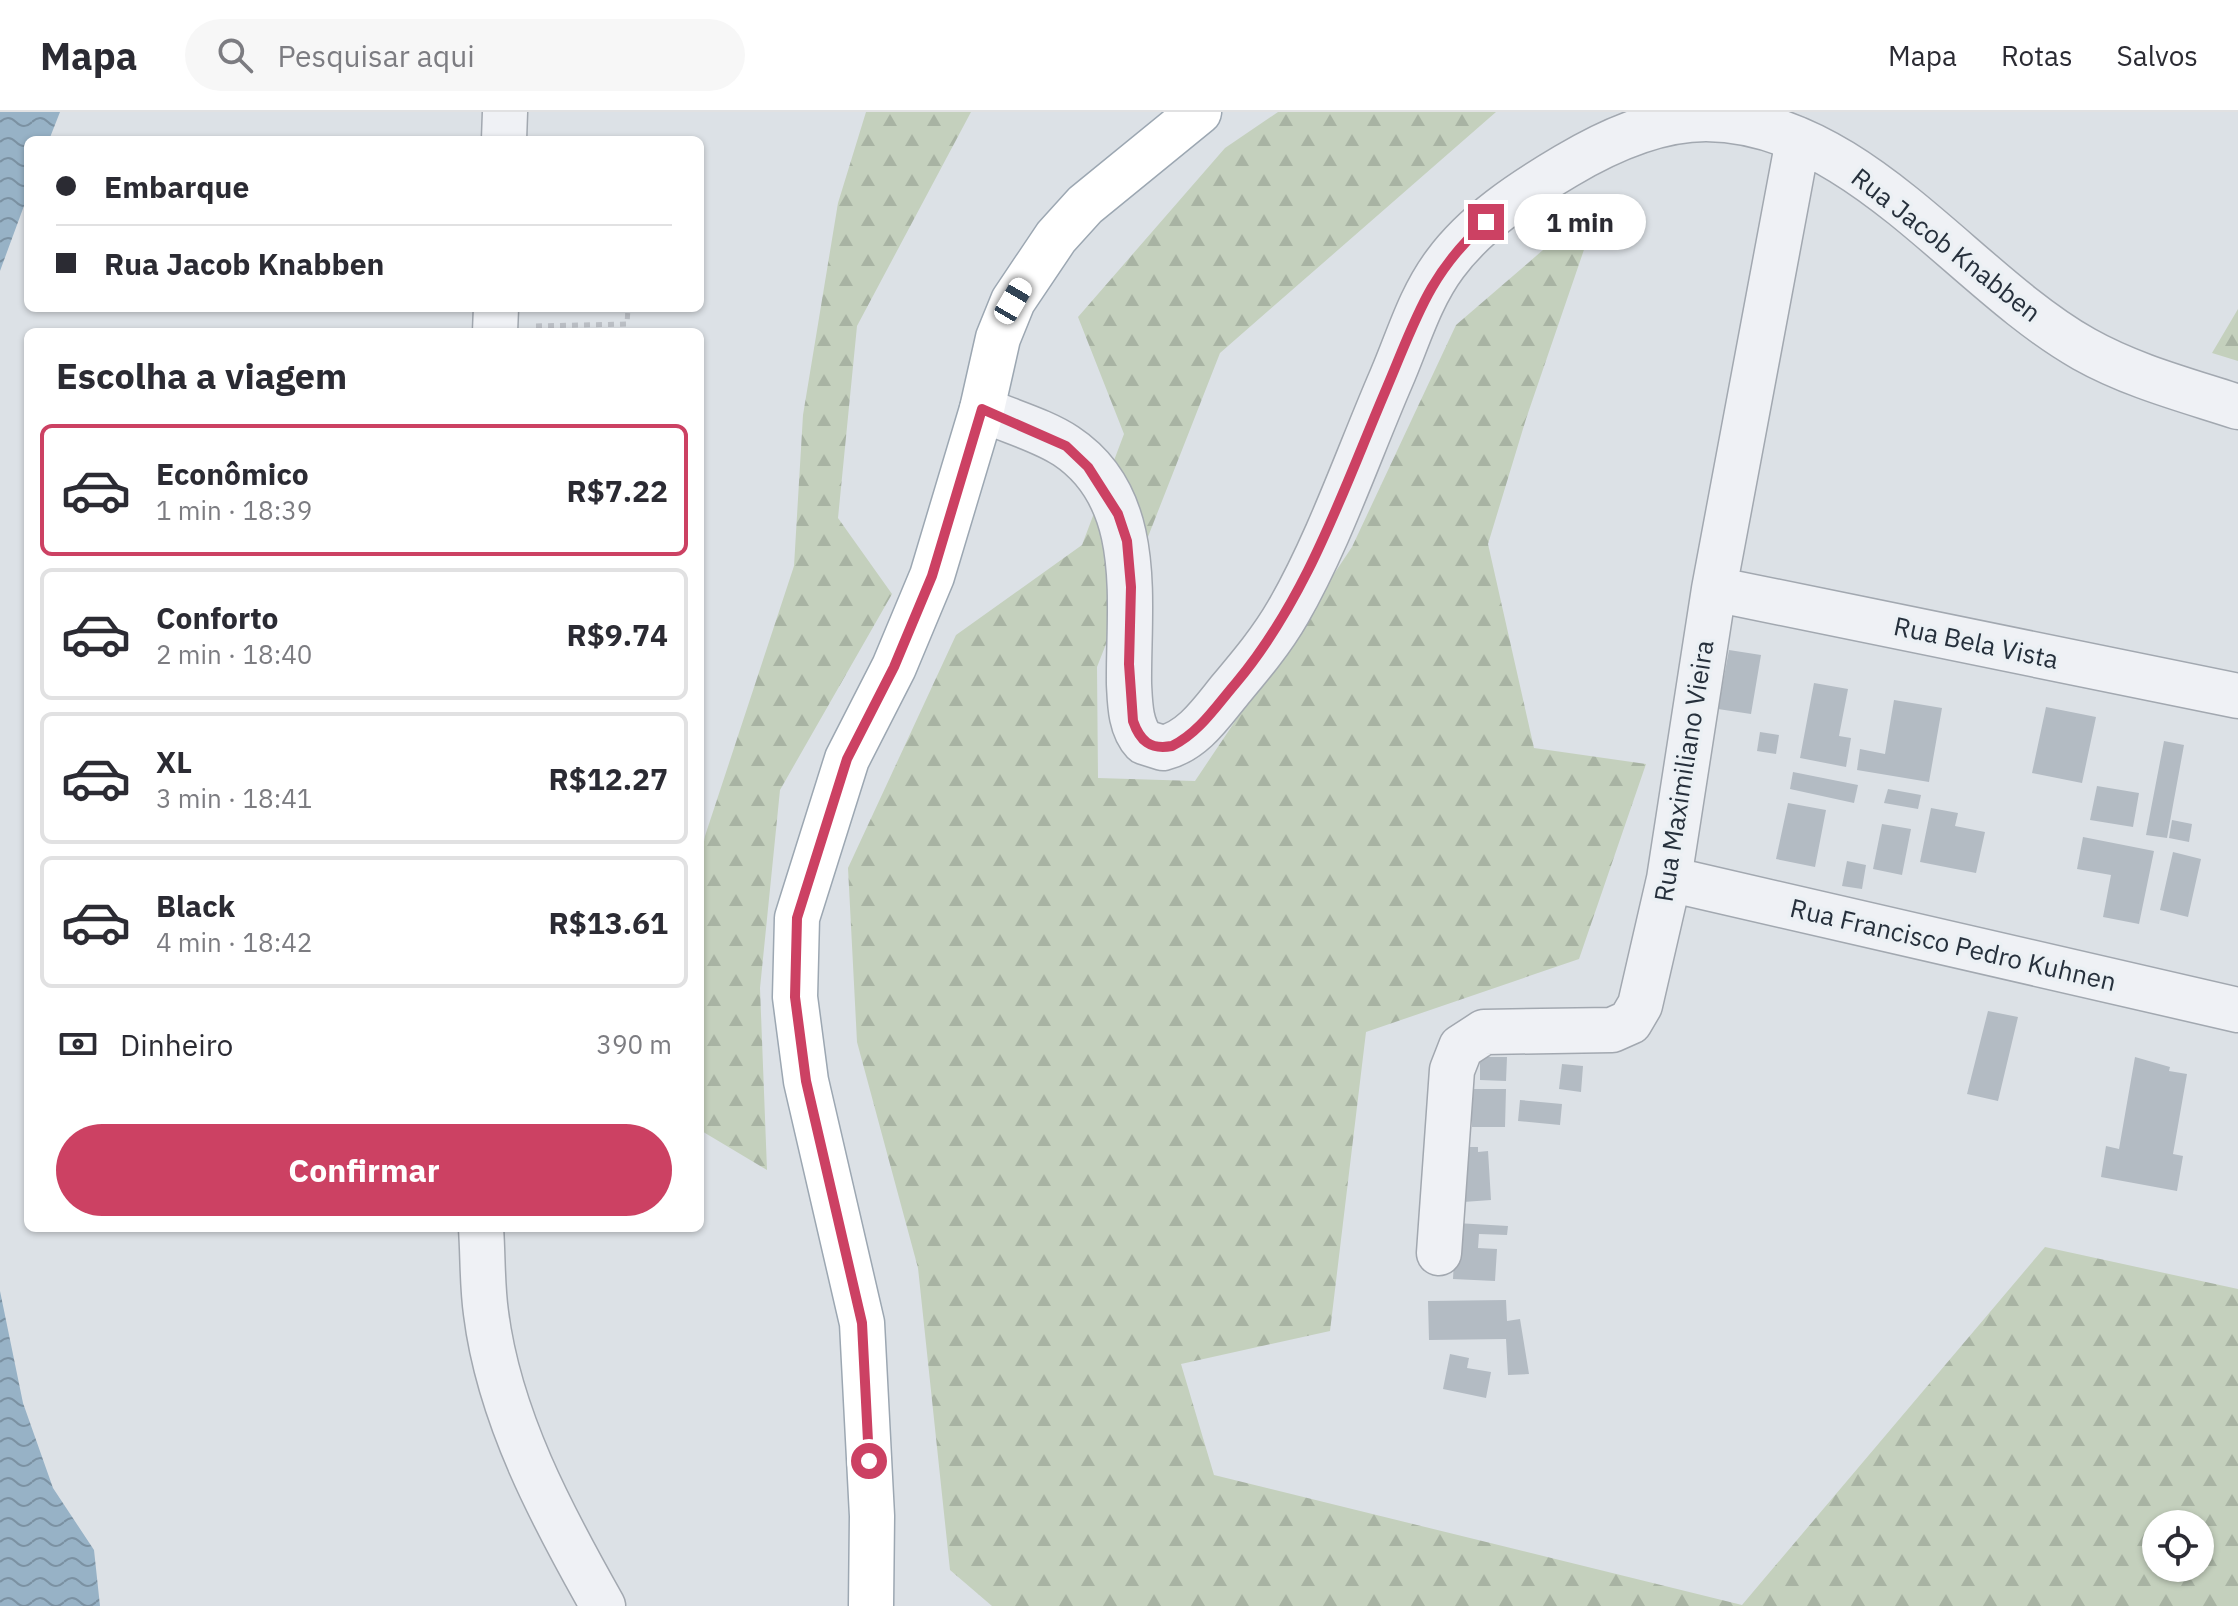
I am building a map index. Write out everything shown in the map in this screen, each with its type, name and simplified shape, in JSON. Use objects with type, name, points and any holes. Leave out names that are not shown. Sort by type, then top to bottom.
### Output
[{"type":"main road","points":[[871,1606],[872,1516],[862,1323],[806,1081],[795,997],[797,918],[847,759],[894,667],[932,576],[982,409],[998,338],[1013,301],[1047,249],[1085,205],[1199,112]]},
{"type":"street","points":[[504,136],[505,112]]},
{"type":"street","name":"Rua Jacob Knabben","points":[[982,409],[1066,446],[1104,489],[1127,541],[1133,721],[1140,737],[1149,745],[1172,746],[1211,713],[1257,658],[1289,612],[1389,383],[1419,306],[1445,264],[1469,237],[1541,180],[1611,142],[1646,129],[1704,119],[1736,121],[1798,140],[1885,194],[2039,318],[2084,349],[2129,370],[2238,407]]},
{"type":"street","name":"Rua Maximiliano Vieira","points":[[1439,1253],[1452,1070],[1461,1047],[1484,1032],[1612,1030],[1630,1022],[1640,1005],[1669,879],[1714,589],[1798,140]]},
{"type":"street","name":"Rua Bela Vista","points":[[1714,589],[2238,696]]},
{"type":"street","name":"Rua Francisco Pedro Kuhnen","points":[[1669,879],[2238,1010]]},
{"type":"street","points":[[481,1232],[486,1314],[511,1412],[550,1506],[603,1606]]},
{"type":"path","points":[[495,322],[627,324],[628,312]]},
{"type":"green space","points":[[866,112],[971,112],[857,326],[838,518],[892,594],[780,790],[760,988],[767,1170],[704,1132],[704,841],[794,566],[803,415],[838,203]]},
{"type":"green space","points":[[1278,112],[1496,112],[1220,353],[1097,667],[1098,778],[1195,781],[1352,547],[1456,325],[1601,200],[1526,419],[1488,544],[1534,748],[1646,764],[1579,959],[1366,1032],[1330,1331],[1181,1364],[1214,1475],[1742,1605],[2045,1247],[2238,1289],[2238,1606],[992,1606],[950,1570],[918,1268],[857,1042],[848,868],[956,635],[1082,545],[1124,434],[1078,317],[1225,148]]},
{"type":"green space","points":[[2238,309],[2238,361],[2212,353]]},
{"type":"water","points":[[0,112],[60,112],[51,136],[24,136],[24,206],[0,271]]},
{"type":"water","points":[[0,1291],[23,1403],[53,1488],[94,1550],[100,1606],[0,1606]]},
{"type":"building","points":[[1729,650],[1761,655],[1751,714],[1718,709]]},
{"type":"building","points":[[1814,683],[1848,689],[1839,736],[1851,738],[1846,767],[1800,758]]},
{"type":"building","points":[[1894,700],[1942,708],[1929,782],[1857,770],[1860,749],[1885,754]]},
{"type":"building","points":[[2046,707],[2096,717],[2082,783],[2032,773]]},
{"type":"building","points":[[1760,732],[1779,735],[1776,754],[1757,751]]},
{"type":"building","points":[[2164,741],[2184,745],[2167,838],[2146,835]]},
{"type":"building","points":[[1793,772],[1858,785],[1854,803],[1790,789]]},
{"type":"building","points":[[2097,786],[2139,793],[2133,827],[2090,820]]},
{"type":"building","points":[[1888,789],[1921,795],[1918,809],[1884,803]]},
{"type":"building","points":[[1788,803],[1826,810],[1815,867],[1776,859]]},
{"type":"building","points":[[1931,808],[1958,813],[1955,826],[1985,832],[1976,873],[1920,862]]},
{"type":"building","points":[[2172,820],[2192,824],[2189,842],[2169,838]]},
{"type":"building","points":[[1882,824],[1911,829],[1902,875],[1873,869]]},
{"type":"building","points":[[2083,837],[2154,851],[2139,924],[2103,917],[2111,875],[2077,869]]},
{"type":"building","points":[[2173,852],[2201,859],[2188,917],[2160,910]]},
{"type":"building","points":[[1847,861],[1866,865],[1862,889],[1842,886]]},
{"type":"building","points":[[1988,1011],[2018,1017],[1998,1101],[1967,1094]]},
{"type":"building","points":[[1480,1057],[1507,1057],[1506,1081],[1480,1080]]},
{"type":"building","points":[[2135,1057],[2170,1067],[2169,1071],[2187,1074],[2173,1154],[2183,1156],[2177,1191],[2101,1177],[2106,1146],[2119,1149]]},
{"type":"building","points":[[1562,1064],[1583,1066],[1581,1092],[1559,1089]]},
{"type":"building","points":[[1472,1089],[1506,1089],[1505,1127],[1472,1127]]},
{"type":"building","points":[[1520,1100],[1562,1104],[1560,1125],[1518,1121]]},
{"type":"building","points":[[1468,1140],[1469,1147],[1478,1147],[1478,1152],[1488,1151],[1491,1200],[1463,1202]]},
{"type":"building","points":[[1456,1223],[1508,1226],[1507,1235],[1479,1234],[1478,1248],[1497,1249],[1495,1281],[1453,1279]]},
{"type":"building","points":[[1506,1300],[1507,1321],[1520,1319],[1529,1374],[1508,1375],[1506,1339],[1429,1340],[1428,1301]]},
{"type":"building","points":[[1450,1354],[1469,1358],[1467,1368],[1491,1372],[1486,1398],[1443,1389]]},
{"type":"route","points":[[869,1461],[862,1323],[806,1081],[795,997],[797,918],[819,839],[847,759],[894,667],[932,576],[982,409],[1066,446],[1088,467],[1104,489],[1118,514],[1127,541],[1131,587],[1129,664],[1133,721],[1144,742],[1163,748],[1172,746],[1194,731],[1211,713],[1257,658],[1289,612],[1395,369],[1419,306],[1445,264],[1486,222]]}]
